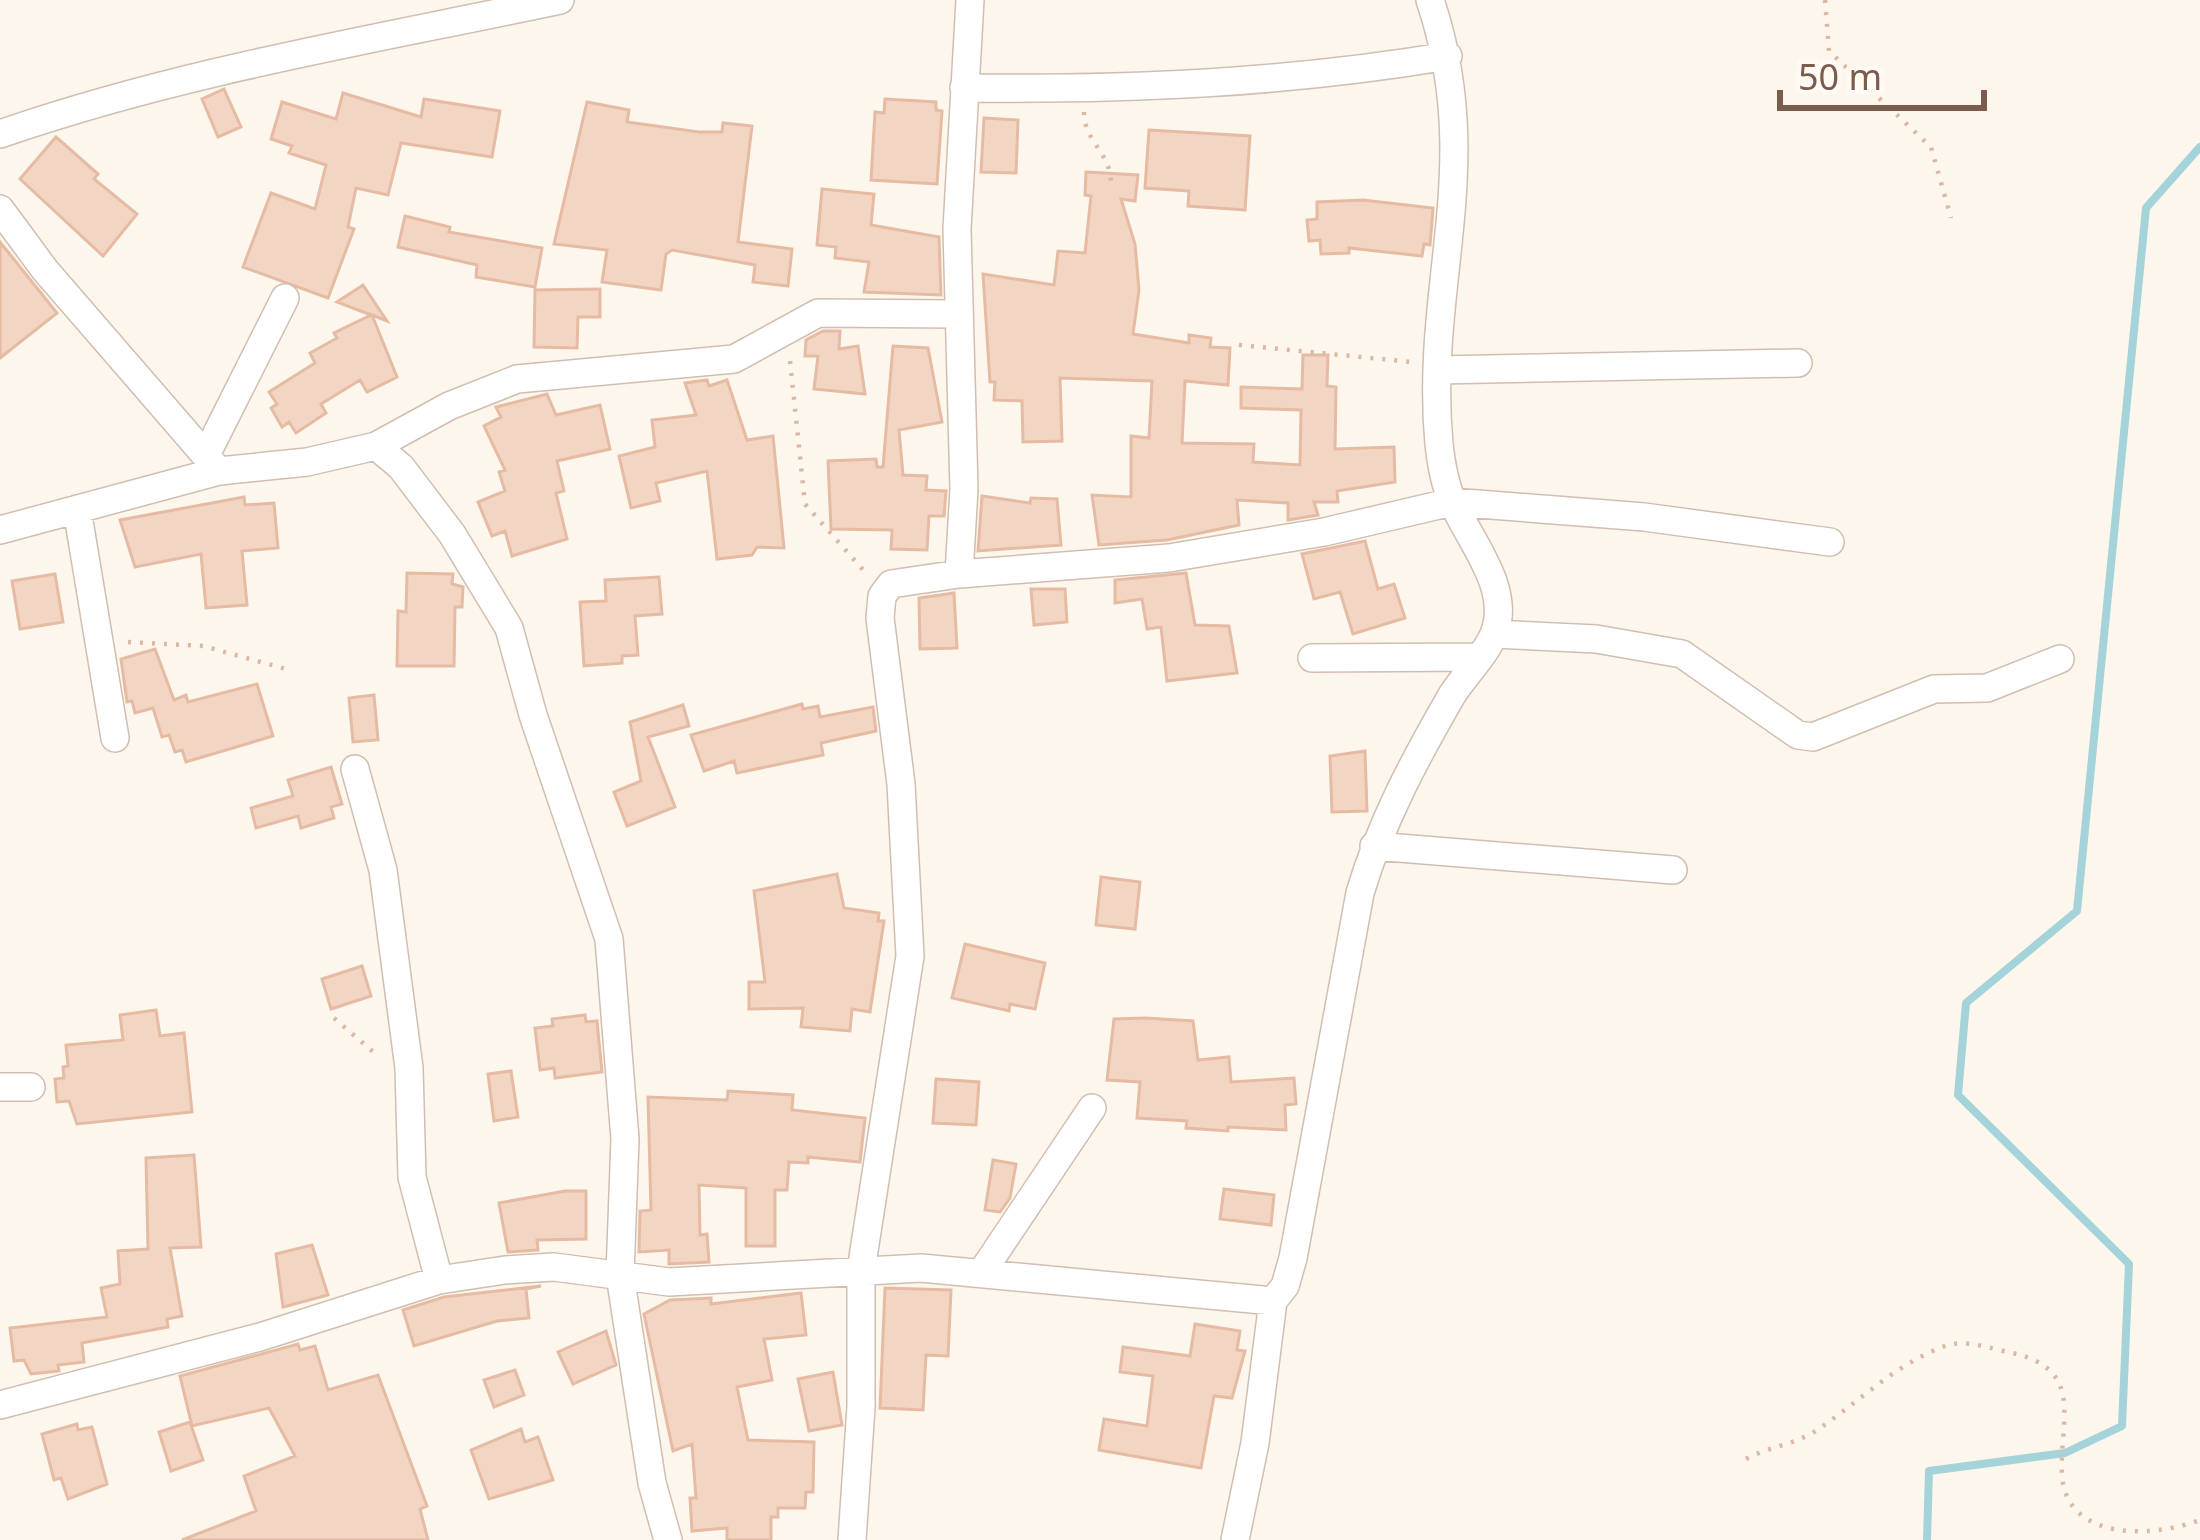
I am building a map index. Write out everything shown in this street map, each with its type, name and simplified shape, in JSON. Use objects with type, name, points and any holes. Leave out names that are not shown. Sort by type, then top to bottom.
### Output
[{"type":"street","points":[[0,134],[252,62],[557,0]]},
{"type":"street","points":[[959,574],[964,488],[956,314],[970,0]]},
{"type":"street","points":[[1235,1540],[1255,1443],[1273,1301],[1285,1286],[1293,1258],[1360,893],[1374,845],[1412,764],[1475,657],[1494,634],[1495,604],[1483,556],[1452,502],[1440,447],[1438,367],[1456,179],[1448,56],[1430,0]]},
{"type":"street","points":[[964,88],[1084,89],[1287,80],[1448,56]]},
{"type":"street","points":[[0,209],[45,269],[213,463]]},
{"type":"street","points":[[213,463],[286,298]]},
{"type":"street","points":[[0,530],[213,463],[307,462],[376,446],[449,406],[517,379],[734,358],[756,351],[788,325],[818,313],[956,314]]},
{"type":"street","points":[[1438,367],[1798,363]]},
{"type":"street","points":[[376,446],[425,497],[503,615],[598,899],[614,972],[626,1138],[620,1275],[652,1484],[668,1540]]},
{"type":"street","points":[[852,1540],[861,1407],[861,1270],[910,956],[901,784],[882,646],[882,596],[891,584],[918,576],[1169,558],[1324,532],[1452,502],[1644,517],[1830,542]]},
{"type":"street","points":[[77,509],[115,738]]},
{"type":"street","points":[[1494,634],[1596,638],[1682,654],[1798,735],[1813,737],[1887,703],[1934,689],[1987,688],[2060,659]]},
{"type":"street","points":[[1312,658],[1475,657]]},
{"type":"street","points":[[355,770],[383,870],[410,1086],[412,1177],[440,1280]]},
{"type":"street","points":[[1374,845],[1672,870]]},
{"type":"street","points":[[0,1087],[32,1087]]},
{"type":"street","points":[[982,1272],[1092,1108]]},
{"type":"street","points":[[0,1405],[278,1332],[440,1280],[554,1267],[670,1282],[861,1270],[982,1272],[1273,1301]]},
{"type":"path","points":[[1825,0],[1829,51],[1931,147],[1951,218]]},
{"type":"path","points":[[1084,89],[1084,126],[1107,155],[1111,186]]},
{"type":"path","points":[[788,325],[805,504],[882,596]]},
{"type":"path","points":[[1239,345],[1438,367]]},
{"type":"path","points":[[98,644],[203,646],[286,669]]},
{"type":"path","points":[[334,1018],[410,1086]]},
{"type":"path","points":[[1746,1459],[1814,1432],[1866,1390],[1938,1349],[1979,1346],[2039,1360],[2052,1371],[2068,1418],[2062,1475],[2068,1507],[2087,1525],[2114,1538],[2138,1539],[2200,1520]]},
{"type":"building","points":[[224,89],[241,127],[218,137],[202,99]]},
{"type":"building","points":[[343,93],[421,117],[424,99],[500,111],[492,157],[401,143],[388,195],[356,188],[348,227],[354,229],[328,298],[243,267],[271,193],[315,209],[326,165],[289,153],[292,146],[271,139],[282,102],[336,119]]},
{"type":"building","points":[[885,99],[936,102],[936,110],[942,111],[937,184],[871,180],[875,112],[884,113]]},
{"type":"building","points":[[587,102],[629,110],[627,122],[699,132],[722,132],[723,123],[752,126],[738,242],[792,249],[788,286],[753,282],[755,265],[672,250],[666,254],[661,290],[602,282],[607,250],[554,244]]},
{"type":"building","points":[[984,118],[1018,120],[1016,173],[981,172]]},
{"type":"building","points":[[1149,130],[1250,136],[1245,210],[1188,206],[1189,191],[1145,188]]},
{"type":"building","points":[[56,137],[98,174],[94,179],[137,214],[103,256],[20,179]]},
{"type":"building","points":[[1086,172],[1138,175],[1135,201],[1121,199],[1135,244],[1139,290],[1133,334],[1189,343],[1189,335],[1211,338],[1210,347],[1230,348],[1228,385],[1185,381],[1182,443],[1254,444],[1253,462],[1300,465],[1301,410],[1241,408],[1241,387],[1302,389],[1303,355],[1328,355],[1327,386],[1336,387],[1335,449],[1394,447],[1395,482],[1337,491],[1338,502],[1314,502],[1318,515],[1288,520],[1288,503],[1237,500],[1239,525],[1167,540],[1099,545],[1092,495],[1131,497],[1131,436],[1149,438],[1152,381],[1060,378],[1062,441],[1023,442],[1022,401],[994,400],[983,274],[1054,285],[1058,251],[1085,253],[1091,196],[1085,195]]},
{"type":"building","points":[[822,189],[874,194],[871,225],[939,237],[941,295],[864,292],[869,262],[835,258],[836,247],[817,245]]},
{"type":"building","points":[[1363,200],[1433,208],[1430,245],[1424,244],[1422,256],[1349,248],[1349,253],[1321,254],[1320,240],[1309,241],[1307,220],[1317,219],[1317,202]]},
{"type":"building","points":[[405,216],[450,227],[449,232],[542,248],[535,287],[476,277],[477,265],[398,247]]},
{"type":"building","points":[[0,242],[57,313],[0,358]]},
{"type":"building","points":[[363,285],[387,321],[372,315],[397,377],[367,392],[360,380],[321,404],[326,413],[296,433],[289,422],[282,427],[271,408],[277,404],[269,392],[315,363],[310,353],[337,338],[334,333],[371,315],[337,302]]},
{"type":"building","points":[[600,289],[600,317],[578,317],[577,348],[534,347],[535,290]]},
{"type":"building","points":[[823,331],[840,331],[839,349],[858,346],[865,394],[814,389],[818,356],[805,356],[806,340]]},
{"type":"building","points":[[893,346],[928,348],[942,422],[899,430],[903,475],[927,476],[926,490],[946,491],[944,516],[929,516],[927,550],[891,549],[892,530],[831,529],[828,461],[876,459],[877,467],[883,467]]},
{"type":"building","points":[[707,380],[709,386],[727,380],[747,440],[773,436],[784,548],[757,547],[752,555],[717,559],[707,471],[656,483],[660,501],[631,508],[619,456],[655,447],[652,420],[696,415],[685,383]]},
{"type":"building","points":[[547,394],[556,415],[600,405],[610,449],[557,461],[564,491],[556,493],[567,539],[512,556],[505,531],[492,536],[478,502],[505,491],[499,472],[505,470],[484,426],[501,417],[496,407]]},
{"type":"building","points":[[982,496],[1030,503],[1031,498],[1057,499],[1061,545],[978,551]]},
{"type":"building","points":[[244,497],[245,505],[274,503],[278,548],[242,551],[247,605],[206,608],[201,554],[135,567],[120,520]]},
{"type":"building","points":[[1365,541],[1378,589],[1394,584],[1405,618],[1353,634],[1340,592],[1314,599],[1302,554]]},
{"type":"building","points":[[407,573],[453,574],[452,584],[463,587],[462,607],[455,607],[454,666],[397,666],[398,611],[406,612]]},
{"type":"building","points":[[1186,573],[1195,625],[1229,626],[1237,673],[1167,681],[1161,627],[1147,629],[1142,599],[1115,603],[1115,580]]},
{"type":"building","points":[[55,574],[63,622],[20,629],[12,581]]},
{"type":"building","points":[[659,577],[662,614],[635,616],[638,655],[622,656],[622,663],[584,666],[580,602],[606,601],[605,580]]},
{"type":"building","points":[[1031,589],[1065,589],[1067,622],[1034,625]]},
{"type":"building","points":[[954,593],[957,648],[920,649],[919,598]]},
{"type":"building","points":[[155,649],[174,700],[186,695],[188,702],[257,684],[273,736],[186,762],[182,750],[175,752],[169,735],[162,737],[153,708],[135,713],[132,701],[127,702],[121,659]]},
{"type":"building","points":[[374,695],[378,740],[353,742],[349,698]]},
{"type":"building","points":[[802,704],[803,709],[818,706],[820,717],[873,707],[876,731],[821,743],[823,755],[737,773],[734,761],[704,771],[691,735]]},
{"type":"building","points":[[683,705],[689,726],[648,737],[675,807],[627,826],[614,792],[641,781],[630,722]]},
{"type":"building","points":[[1365,751],[1367,811],[1332,812],[1330,756]]},
{"type":"building","points":[[331,767],[342,804],[331,807],[334,818],[301,828],[298,816],[256,828],[251,808],[293,796],[288,780]]},
{"type":"building","points":[[837,874],[844,908],[879,913],[878,921],[884,921],[870,1012],[852,1009],[850,1031],[801,1027],[803,1008],[749,1009],[749,982],[765,982],[754,891]]},
{"type":"building","points":[[1101,877],[1140,882],[1135,929],[1096,925]]},
{"type":"building","points":[[965,944],[1045,963],[1035,1009],[1010,1004],[1009,1011],[952,998]]},
{"type":"building","points":[[362,966],[371,996],[331,1009],[322,979]]},
{"type":"building","points":[[156,1010],[160,1036],[184,1033],[192,1112],[77,1124],[69,1101],[57,1102],[55,1079],[64,1078],[63,1067],[68,1066],[66,1045],[123,1040],[120,1015]]},
{"type":"building","points":[[585,1015],[586,1022],[597,1021],[602,1072],[555,1078],[554,1068],[540,1070],[535,1028],[553,1026],[552,1019]]},
{"type":"building","points":[[1114,1019],[1193,1021],[1198,1060],[1229,1057],[1231,1082],[1294,1078],[1296,1104],[1285,1105],[1286,1130],[1186,1128],[1187,1121],[1137,1118],[1140,1082],[1107,1080]]},
{"type":"building","points":[[511,1071],[518,1117],[494,1121],[488,1074]]},
{"type":"building","points":[[936,1079],[979,1082],[976,1125],[933,1123]]},
{"type":"building","points":[[728,1091],[793,1095],[792,1110],[865,1118],[860,1162],[808,1157],[808,1163],[789,1162],[787,1190],[775,1190],[775,1246],[746,1246],[746,1188],[699,1185],[700,1235],[707,1234],[709,1262],[669,1264],[669,1250],[639,1252],[640,1211],[651,1210],[648,1097],[727,1100]]},
{"type":"building","points":[[194,1155],[201,1247],[170,1248],[182,1316],[167,1319],[168,1327],[82,1343],[84,1362],[58,1365],[59,1371],[31,1374],[24,1360],[14,1361],[10,1328],[107,1317],[101,1288],[120,1284],[118,1251],[148,1249],[146,1158]]},
{"type":"building","points":[[993,1160],[1016,1164],[1010,1198],[1000,1212],[985,1210]]},
{"type":"building","points":[[1224,1189],[1274,1195],[1271,1225],[1220,1219]]},
{"type":"building","points":[[586,1191],[586,1239],[537,1240],[538,1250],[508,1252],[499,1203]]},
{"type":"building","points":[[312,1245],[328,1295],[283,1307],[276,1254]]},
{"type":"building","points":[[541,1286],[526,1289],[529,1318],[497,1321],[414,1346],[403,1310],[444,1297]]},
{"type":"building","points":[[885,1288],[951,1290],[948,1356],[926,1355],[923,1410],[880,1408]]},
{"type":"building","points":[[801,1293],[806,1335],[764,1339],[772,1380],[737,1387],[748,1440],[814,1442],[813,1492],[806,1492],[805,1508],[778,1508],[778,1517],[771,1517],[771,1540],[727,1540],[727,1528],[692,1531],[690,1498],[696,1498],[692,1444],[673,1451],[644,1314],[670,1300],[711,1298],[711,1304]]},
{"type":"building","points":[[1195,1324],[1240,1331],[1237,1350],[1245,1351],[1232,1398],[1214,1396],[1201,1468],[1099,1450],[1104,1419],[1147,1426],[1153,1376],[1120,1372],[1123,1347],[1190,1356]]},
{"type":"building","points":[[606,1331],[616,1365],[573,1384],[558,1352]]},
{"type":"building","points":[[298,1344],[300,1350],[315,1346],[328,1390],[378,1375],[427,1506],[420,1509],[428,1540],[182,1540],[256,1511],[244,1476],[295,1456],[269,1408],[192,1426],[180,1376]]},
{"type":"building","points":[[515,1370],[524,1395],[494,1407],[484,1380]]},
{"type":"building","points":[[833,1372],[842,1425],[809,1431],[798,1379]]},
{"type":"building","points":[[190,1422],[203,1460],[171,1471],[159,1432]]},
{"type":"building","points":[[77,1424],[78,1430],[92,1427],[107,1484],[68,1499],[61,1478],[54,1480],[42,1434]]},
{"type":"building","points":[[521,1429],[525,1442],[538,1437],[553,1480],[489,1499],[471,1450]]},
{"type":"waterway","points":[[1927,1540],[1929,1471],[2065,1453],[2122,1426],[2129,1264],[1958,1095],[1966,1003],[2077,911],[2146,208],[2200,147]]}]
